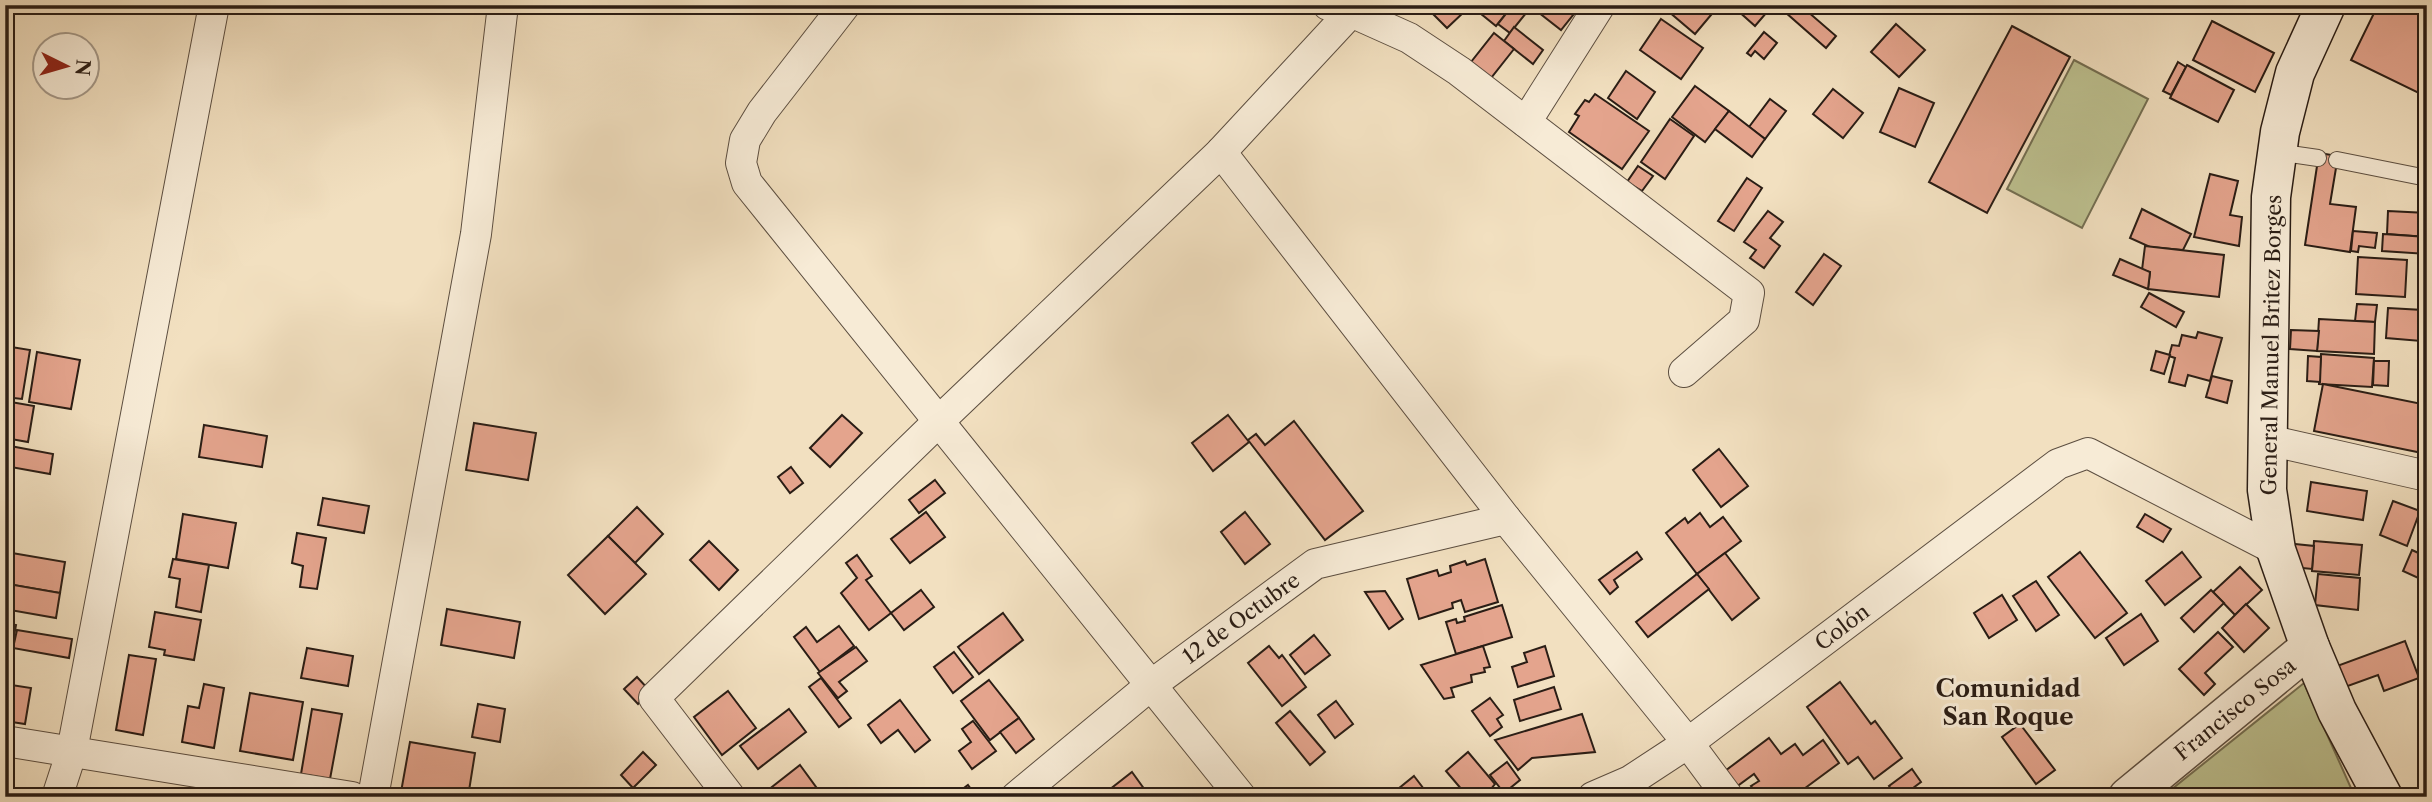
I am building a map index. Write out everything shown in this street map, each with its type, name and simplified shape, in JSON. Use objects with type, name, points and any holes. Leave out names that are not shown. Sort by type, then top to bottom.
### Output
[{"type":"main road","name":"General Manuel Britez Borges","points":[[2326,5],[2295,73],[2277,152],[2271,197],[2267,490],[2276,550],[2310,647],[2337,711],[2383,797]]},
{"type":"main road","name":"Francisco Sosa","points":[[2127,797],[2310,647]]},
{"type":"street","points":[[57,797],[72,751],[214,5]]},
{"type":"street","points":[[373,797],[476,234],[503,5]]},
{"type":"street","points":[[845,5],[762,112],[745,140],[741,163],[747,183],[1241,797]]},
{"type":"street","points":[[1526,122],[1600,5]]},
{"type":"street","points":[[730,797],[654,698],[1221,152],[1339,9],[1409,38],[1459,71],[1749,293],[1744,320],[1684,372]]},
{"type":"street","points":[[1221,152],[1506,519],[1688,743],[1728,797]]},
{"type":"street","points":[[2268,440],[2427,476]]},
{"type":"street","name":"Colón","points":[[1593,797],[1630,781],[1688,743],[2058,464],[2088,453],[2276,550]]},
{"type":"street","name":"12 de Octubre","points":[[1016,797],[1151,685],[1315,564],[1506,519]]},
{"type":"street","points":[[5,741],[352,797]]},
{"type":"lane","points":[[2277,152],[2318,158]]},
{"type":"lane","points":[[2337,160],[2427,178]]},
{"type":"green space","points":[[2074,60],[2148,99],[2082,228],[2007,189]]},
{"type":"green space","points":[[2304,683],[2355,797],[2162,797]]},
{"type":"building","points":[[1451,5],[1459,5],[1465,11],[1447,28],[1433,14],[1439,9],[1443,13]]},
{"type":"building","points":[[1470,5],[1513,5],[1496,26]]},
{"type":"building","points":[[1513,5],[1531,7],[1510,33],[1498,24]]},
{"type":"building","points":[[1529,5],[1562,5],[1573,15],[1561,30]]},
{"type":"building","points":[[1672,5],[1712,5],[1716,9],[1695,34],[1668,11]]},
{"type":"building","points":[[1739,5],[1773,5],[1755,26],[1736,9]]},
{"type":"building","points":[[1777,5],[1800,5],[1836,36],[1826,48]]},
{"type":"building","points":[[2378,5],[2427,5],[2427,97],[2351,60]]},
{"type":"building","points":[[1661,19],[1703,48],[1681,79],[1640,50]]},
{"type":"building","points":[[2212,21],[2274,53],[2255,92],[2193,60]]},
{"type":"building","points":[[1896,24],[1925,50],[1899,77],[1871,52]]},
{"type":"building","points":[[2012,26],[2070,57],[1987,213],[1929,182]]},
{"type":"building","points":[[1514,27],[1543,50],[1533,64],[1504,41]]},
{"type":"building","points":[[1764,32],[1777,43],[1764,59],[1755,51],[1751,56],[1747,53]]},
{"type":"building","points":[[1494,33],[1514,49],[1491,78],[1471,62]]},
{"type":"building","points":[[2178,62],[2186,67],[2171,95],[2163,91]]},
{"type":"building","points":[[2187,65],[2234,90],[2218,122],[2170,98]]},
{"type":"building","points":[[1626,71],[1655,92],[1637,119],[1608,98]]},
{"type":"building","points":[[1695,86],[1729,111],[1705,142],[1672,117]]},
{"type":"building","points":[[1899,88],[1934,103],[1915,147],[1880,132]]},
{"type":"building","points":[[1833,89],[1863,113],[1843,138],[1813,114]]},
{"type":"building","points":[[1595,94],[1649,131],[1622,169],[1569,132],[1579,116],[1575,114],[1585,100],[1589,102]]},
{"type":"building","points":[[1770,99],[1786,111],[1765,139],[1749,127]]},
{"type":"building","points":[[1729,111],[1765,139],[1752,157],[1715,129]]},
{"type":"building","points":[[1670,119],[1694,136],[1665,179],[1641,162]]},
{"type":"building","points":[[2319,153],[2338,156],[2330,204],[2356,207],[2350,252],[2305,245]]},
{"type":"building","points":[[1638,166],[1653,176],[1642,191],[1627,182]]},
{"type":"building","points":[[2210,174],[2238,181],[2230,215],[2242,217],[2239,246],[2194,237]]},
{"type":"building","points":[[1747,178],[1762,188],[1734,231],[1718,221]]},
{"type":"building","points":[[2142,209],[2191,234],[2183,250],[2150,247],[2130,238]]},
{"type":"building","points":[[1768,211],[1783,222],[1770,238],[1780,246],[1764,268],[1750,258],[1756,250],[1744,242]]},
{"type":"building","points":[[2388,211],[2427,213],[2427,237],[2387,234]]},
{"type":"building","points":[[2353,231],[2377,233],[2375,248],[2359,246],[2358,252],[2351,251]]},
{"type":"building","points":[[2383,234],[2427,237],[2427,254],[2382,251]]},
{"type":"building","points":[[2145,246],[2224,255],[2219,297],[2148,289],[2150,272],[2142,270]]},
{"type":"building","points":[[1824,254],[1841,266],[1813,305],[1796,292]]},
{"type":"building","points":[[2358,257],[2407,260],[2405,297],[2356,294]]},
{"type":"building","points":[[2120,259],[2150,272],[2148,289],[2113,275]]},
{"type":"building","points":[[2149,293],[2184,312],[2176,327],[2141,307]]},
{"type":"building","points":[[2357,304],[2377,305],[2375,322],[2355,321]]},
{"type":"building","points":[[2388,308],[2423,310],[2421,341],[2386,338]]},
{"type":"building","points":[[2319,319],[2375,322],[2374,354],[2317,351]]},
{"type":"building","points":[[2291,330],[2319,331],[2317,351],[2290,349]]},
{"type":"building","points":[[2198,332],[2222,338],[2210,381],[2188,375],[2185,386],[2169,382],[2175,358],[2169,356],[2172,345],[2179,346],[2182,335],[2196,338]]},
{"type":"building","points":[[5,346],[30,350],[22,399],[5,397]]},
{"type":"building","points":[[2156,351],[2170,355],[2164,374],[2151,370]]},
{"type":"building","points":[[37,352],[80,360],[71,409],[29,402]]},
{"type":"building","points":[[2321,354],[2374,358],[2372,387],[2319,384]]},
{"type":"building","points":[[2308,356],[2321,357],[2320,382],[2307,381]]},
{"type":"building","points":[[2374,361],[2389,361],[2388,386],[2373,385]]},
{"type":"building","points":[[2212,376],[2232,381],[2227,403],[2206,397]]},
{"type":"building","points":[[2323,384],[2427,405],[2427,454],[2314,431]]},
{"type":"building","points":[[5,401],[34,406],[28,442],[5,438]]},
{"type":"building","points":[[842,415],[862,433],[830,467],[810,448]]},
{"type":"building","points":[[1228,415],[1249,442],[1213,471],[1192,443]]},
{"type":"building","points":[[1294,421],[1363,511],[1325,540],[1248,440],[1256,434],[1265,445]]},
{"type":"building","points":[[474,423],[536,433],[528,480],[466,470]]},
{"type":"building","points":[[204,425],[267,436],[262,467],[199,457]]},
{"type":"building","points":[[5,445],[53,454],[50,474],[5,466]]},
{"type":"building","points":[[1719,449],[1748,486],[1721,507],[1693,470]]},
{"type":"building","points":[[791,467],[803,483],[790,493],[778,477]]},
{"type":"building","points":[[935,480],[945,493],[919,513],[909,500]]},
{"type":"building","points":[[2311,482],[2367,491],[2363,520],[2307,511]]},
{"type":"building","points":[[323,498],[369,506],[364,533],[318,525]]},
{"type":"building","points":[[2393,501],[2420,511],[2407,546],[2380,535]]},
{"type":"building","points":[[637,507],[663,534],[635,563],[608,536]]},
{"type":"building","points":[[926,512],[945,537],[910,563],[891,539]]},
{"type":"building","points":[[1245,512],[1270,544],[1245,564],[1221,532]]},
{"type":"building","points":[[1700,513],[1710,527],[1723,517],[1741,541],[1697,574],[1666,533],[1685,518],[1688,523]]},
{"type":"building","points":[[183,514],[236,523],[228,568],[176,559]]},
{"type":"building","points":[[2145,514],[2171,529],[2163,542],[2137,527]]},
{"type":"building","points":[[297,533],[326,538],[317,589],[300,587],[303,566],[292,563]]},
{"type":"building","points":[[608,536],[646,574],[605,614],[568,575]]},
{"type":"building","points":[[709,541],[738,570],[719,590],[690,560]]},
{"type":"building","points":[[2314,541],[2362,545],[2359,575],[2312,571]]},
{"type":"building","points":[[2295,544],[2314,546],[2312,569],[2293,567]]},
{"type":"building","points":[[2412,550],[2427,557],[2427,582],[2403,571]]},
{"type":"building","points":[[1637,552],[1642,559],[1614,580],[1618,587],[1610,594],[1599,580]]},
{"type":"building","points":[[2080,552],[2127,613],[2095,638],[2048,577]]},
{"type":"building","points":[[2182,552],[2201,577],[2165,605],[2146,581]]},
{"type":"building","points":[[12,553],[65,562],[60,593],[7,584]]},
{"type":"building","points":[[1725,553],[1759,598],[1732,620],[1697,574]]},
{"type":"building","points":[[857,555],[872,576],[866,580],[891,613],[869,630],[841,593],[857,578],[846,563]]},
{"type":"building","points":[[173,559],[209,565],[201,612],[176,607],[180,579],[169,577]]},
{"type":"building","points":[[1485,559],[1498,602],[1465,612],[1461,600],[1452,603],[1453,608],[1419,619],[1407,579],[1437,570],[1439,576],[1451,572],[1450,566],[1465,561],[1467,565]]},
{"type":"building","points":[[2240,567],[2262,590],[2235,615],[2213,592]]},
{"type":"building","points":[[1697,574],[1709,589],[1648,637],[1636,622]]},
{"type":"building","points":[[2318,574],[2360,578],[2358,610],[2315,605]]},
{"type":"building","points":[[2036,581],[2059,615],[2036,631],[2013,596]]},
{"type":"building","points":[[14,585],[60,593],[56,618],[10,610]]},
{"type":"building","points":[[921,590],[934,607],[904,630],[891,613]]},
{"type":"building","points":[[2211,590],[2224,603],[2194,632],[2181,618]]},
{"type":"building","points":[[1385,591],[1403,619],[1389,629],[1365,592]]},
{"type":"building","points":[[2002,595],[2017,620],[1989,638],[1974,613]]},
{"type":"building","points":[[2246,604],[2269,628],[2244,652],[2222,628]]},
{"type":"building","points":[[1502,605],[1512,637],[1456,654],[1446,622],[1456,619],[1457,623],[1465,621],[1464,617]]},
{"type":"building","points":[[447,609],[520,622],[514,658],[441,645]]},
{"type":"building","points":[[155,612],[201,620],[194,660],[164,655],[165,650],[149,647]]},
{"type":"building","points":[[1003,613],[1023,640],[979,674],[958,647]]},
{"type":"building","points":[[2141,614],[2158,641],[2124,665],[2106,638]]},
{"type":"building","points":[[5,623],[16,625],[9,663],[5,663]]},
{"type":"building","points":[[839,626],[854,646],[820,672],[794,637],[806,627],[817,642]]},
{"type":"building","points":[[17,630],[72,639],[69,658],[13,648]]},
{"type":"building","points":[[2218,632],[2233,647],[2205,673],[2215,684],[2204,695],[2179,669]]},
{"type":"building","points":[[1314,635],[1330,655],[1305,674],[1290,655]]},
{"type":"building","points":[[2405,641],[2419,678],[2384,691],[2378,675],[2345,687],[2337,666]]},
{"type":"building","points":[[1269,646],[1279,658],[1282,655],[1306,687],[1282,706],[1248,663]]},
{"type":"building","points":[[1483,646],[1490,667],[1484,668],[1485,672],[1471,675],[1472,682],[1451,688],[1454,697],[1444,699],[1421,665]]},
{"type":"building","points":[[1545,646],[1554,676],[1518,687],[1512,667],[1527,662],[1524,653]]},
{"type":"building","points":[[856,647],[867,661],[839,682],[847,691],[838,698],[818,673]]},
{"type":"building","points":[[307,648],[353,656],[348,686],[301,678]]},
{"type":"building","points":[[954,652],[973,677],[953,693],[934,667]]},
{"type":"building","points":[[129,655],[156,659],[143,735],[116,730]]},
{"type":"building","points":[[637,677],[650,691],[638,704],[624,689]]},
{"type":"building","points":[[821,678],[851,718],[839,727],[809,687]]},
{"type":"building","points":[[989,680],[1019,718],[990,740],[961,701]]},
{"type":"building","points":[[1840,682],[1871,724],[1875,721],[1902,758],[1874,779],[1858,757],[1848,764],[1807,707]]},
{"type":"building","points":[[5,684],[31,688],[25,724],[5,721]]},
{"type":"building","points":[[204,684],[224,688],[214,748],[182,742],[188,706],[199,708]]},
{"type":"building","points":[[1554,687],[1561,709],[1520,721],[1514,700]]},
{"type":"building","points":[[728,691],[756,728],[722,755],[694,717]]},
{"type":"building","points":[[250,693],[303,702],[293,760],[240,751]]},
{"type":"building","points":[[1490,698],[1503,715],[1497,719],[1502,727],[1490,736],[1472,711]]},
{"type":"building","points":[[900,700],[930,740],[915,752],[898,730],[881,743],[868,725]]},
{"type":"building","points":[[1336,701],[1353,724],[1335,738],[1318,715]]},
{"type":"building","points":[[478,704],[505,709],[500,742],[472,737]]},
{"type":"building","points":[[312,709],[342,714],[330,779],[301,774]]},
{"type":"building","points":[[789,709],[806,732],[758,769],[740,746]]},
{"type":"building","points":[[1290,711],[1325,752],[1310,765],[1276,723]]},
{"type":"building","points":[[1582,714],[1595,752],[1532,758],[1518,770],[1495,740]]},
{"type":"building","points":[[1019,718],[1034,739],[1016,753],[1000,732]]},
{"type":"building","points":[[973,721],[996,751],[972,769],[959,751],[971,742],[962,729]]},
{"type":"building","points":[[2020,724],[2055,770],[2036,784],[2002,737]]},
{"type":"building","points":[[1769,738],[1781,754],[1795,744],[1803,755],[1823,740],[1839,763],[1793,797],[1759,797],[1751,786],[1759,781],[1754,774],[1732,790],[1721,774]]},
{"type":"building","points":[[410,742],[475,753],[468,797],[429,797],[401,792]]},
{"type":"building","points":[[643,752],[656,765],[633,788],[621,775]]},
{"type":"building","points":[[1468,752],[1495,784],[1490,797],[1468,797],[1446,771]]},
{"type":"building","points":[[1507,762],[1520,780],[1504,793],[1490,775]]},
{"type":"building","points":[[800,765],[816,787],[806,797],[759,797]]},
{"type":"building","points":[[1912,769],[1921,782],[1901,797],[1897,797],[1889,786]]},
{"type":"building","points":[[1132,772],[1150,797],[1100,797]]},
{"type":"building","points":[[1414,776],[1430,797],[1404,797],[1398,789]]},
{"type":"building","points":[[968,785],[977,797],[952,797]]},
{"type":"district","name":"Comunidad San Roque","points":[[2008,702]]}]
